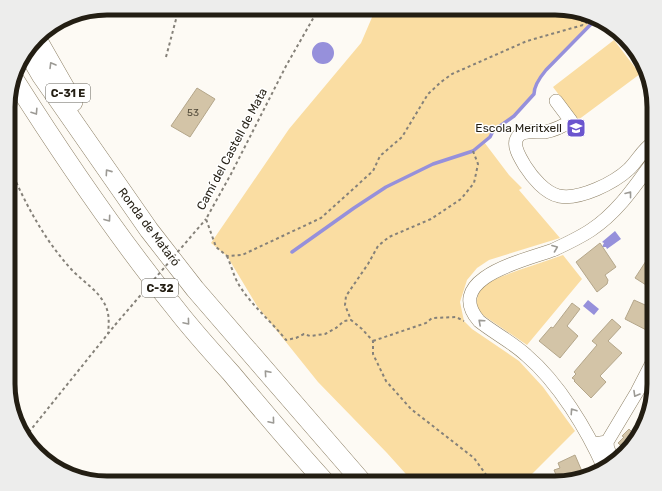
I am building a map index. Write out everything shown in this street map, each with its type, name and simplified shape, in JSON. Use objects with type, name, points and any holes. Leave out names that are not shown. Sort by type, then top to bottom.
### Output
[{"type":"highway","name":"C-31 E","points":[[40,44],[78,112],[93,151]]},
{"type":"highway","name":"Ronda de Mataró","points":[[30,57],[41,75],[93,151],[149,230],[195,289],[358,476]]},
{"type":"highway","name":"C-32","points":[[18,85],[49,134],[128,247],[176,309],[320,476]]},
{"type":"highway","points":[[320,434],[371,476]]},
{"type":"street","points":[[556,101],[571,121],[560,127],[545,132],[532,131],[522,133],[517,138],[515,145],[519,157],[529,172],[550,192],[559,196],[571,196],[590,192],[613,182],[629,169],[647,147]]},
{"type":"street","points":[[612,456],[607,448],[600,443],[571,409],[538,366],[525,354],[479,321],[473,315],[470,307],[470,298],[477,284],[490,273],[570,243],[602,222],[628,196],[647,170]]},
{"type":"street","points":[[603,463],[600,443],[637,392],[647,373]]},
{"type":"path","points":[[166,57],[177,15]]},
{"type":"path","name":"Camí del Castell de Mata","points":[[29,432],[115,325],[206,219],[231,174],[286,66],[315,15]]},
{"type":"path","points":[[581,19],[583,25]]},
{"type":"path","points":[[227,256],[242,255],[321,218],[373,171],[380,156],[402,137],[428,94],[440,82],[452,74],[526,41],[583,25],[588,21]]},
{"type":"path","points":[[473,151],[478,164],[474,183],[461,200],[431,219],[389,237],[378,246],[368,264],[346,296],[345,305],[351,320],[373,341],[373,354],[386,381],[411,409],[474,458],[487,476]]},
{"type":"path","points":[[15,178],[37,224],[71,268],[103,301],[109,315],[108,334]]},
{"type":"path","points":[[206,219],[216,247],[227,256],[238,284],[260,313],[279,330],[286,340],[296,338],[304,334],[310,336],[325,334],[336,328],[344,320],[351,320]]},
{"type":"path","points":[[373,341],[420,325],[432,318],[456,317],[464,321]]},
{"type":"shaded area","points":[[373,15],[561,15],[579,18],[592,23],[546,70],[536,84],[534,94],[524,106],[513,117],[494,131],[484,142],[509,175],[522,188],[519,190],[560,238],[489,260],[477,268],[467,280],[460,302],[464,321],[472,329],[519,361],[543,387],[575,431],[530,476],[408,476],[318,382],[257,306],[227,256],[211,243],[289,129],[361,43]]},
{"type":"shaded area","points":[[614,40],[640,74],[578,120],[553,87]]},
{"type":"shaded area","points":[[323,42],[331,45],[334,53],[331,61],[323,64],[315,61],[312,53],[315,45]]},
{"type":"shaded area","points":[[615,231],[621,239],[607,249],[606,247],[602,247],[604,243],[602,242]]},
{"type":"shaded area","points":[[563,255],[582,279],[527,345],[480,313],[477,307],[477,300],[481,290],[487,284],[505,275]]},
{"type":"shaded area","points":[[588,300],[599,309],[594,315],[583,306]]},
{"type":"building","points":[[197,88],[215,99],[190,137],[171,126]]},
{"type":"building","points":[[600,243],[616,267],[605,275],[608,280],[607,284],[597,292],[576,262]]},
{"type":"building","points":[[646,261],[647,262],[647,286],[635,278]]},
{"type":"building","points":[[634,300],[647,306],[647,330],[625,319]]},
{"type":"building","points":[[572,303],[580,309],[567,326],[578,336],[560,358],[539,341],[551,327],[553,328]]},
{"type":"building","points":[[612,319],[621,327],[608,341],[622,353],[600,376],[606,382],[591,398],[572,378],[576,374],[574,372],[597,345],[592,341]]},
{"type":"building","points":[[629,429],[633,433],[622,447],[618,443],[624,437],[622,436]]},
{"type":"building","points":[[575,455],[582,472],[556,476],[554,470],[560,468],[558,463]]},
{"type":"waterway","points":[[292,252],[386,187],[433,164],[473,151],[490,137],[493,131],[514,116],[534,94],[536,84],[546,70],[592,23]]},
{"type":"place","name":"Escola Meritxell","points":[[576,128]]}]
